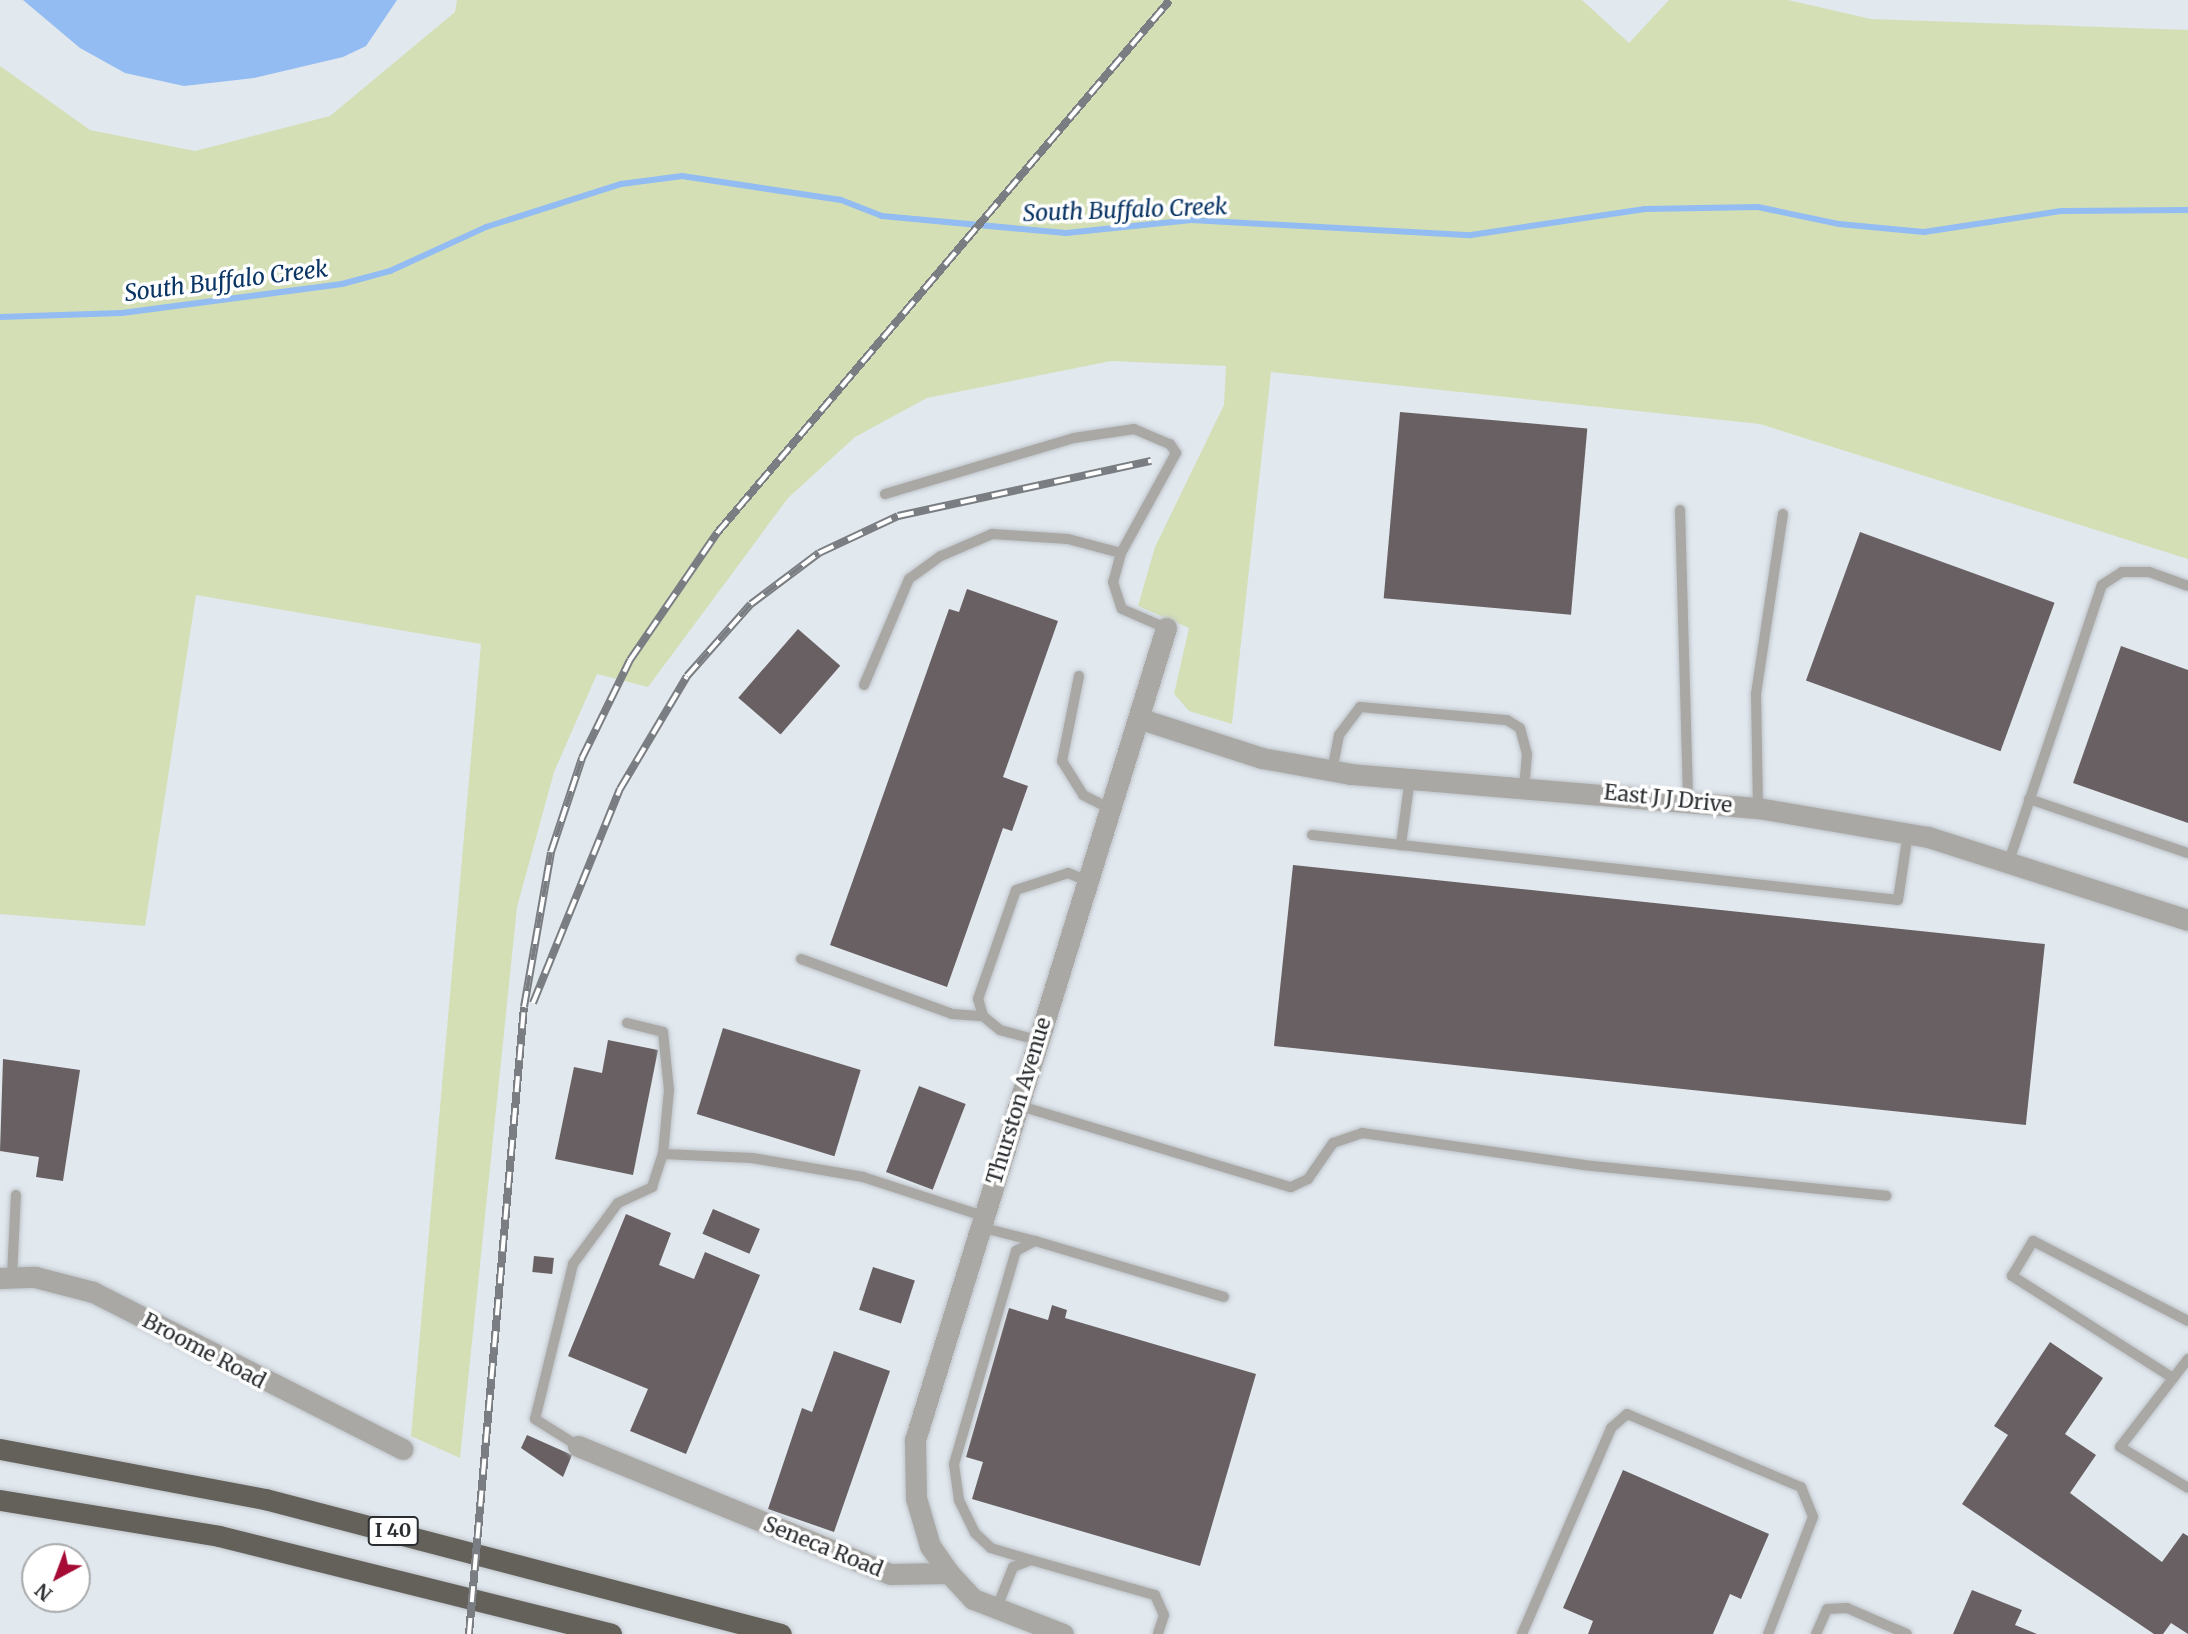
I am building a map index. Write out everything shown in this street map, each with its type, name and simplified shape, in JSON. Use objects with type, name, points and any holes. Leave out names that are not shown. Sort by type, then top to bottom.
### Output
[{"type":"highway","name":"I 40","points":[[0,1450],[265,1499],[782,1634]]},
{"type":"highway","name":"I 40","points":[[0,1500],[219,1536],[611,1634]]},
{"type":"street","name":"Thurston Avenue","points":[[949,1573],[930,1546],[916,1498],[915,1440],[1037,1040],[1141,719],[1166,628]]},
{"type":"street","name":"East J J Drive","points":[[1141,719],[1262,758],[1332,771],[1758,808],[1908,833],[2009,861],[2188,920]]},
{"type":"street","name":"Broome Road","points":[[6,1277],[93,1293],[403,1449]]},
{"type":"street","name":"Seneca Road","points":[[578,1446],[890,1574],[949,1573]]},
{"type":"street","points":[[949,1573],[973,1599],[1063,1634]]},
{"type":"lane","points":[[884,494],[1074,438],[1134,429],[1170,444],[1176,453],[1121,553],[1113,582],[1122,609],[1166,628]]},
{"type":"lane","points":[[1680,510],[1688,801]]},
{"type":"lane","points":[[1758,808],[1756,694],[1783,514]]},
{"type":"lane","points":[[864,685],[909,579],[941,556],[992,534],[1068,539],[1121,553]]},
{"type":"lane","points":[[2009,861],[2102,585],[2123,572],[2149,572],[2188,586]]},
{"type":"lane","points":[[1079,676],[1062,761],[1083,795],[1112,810]]},
{"type":"lane","points":[[1332,771],[1339,735],[1360,707],[1507,720],[1520,729],[1527,754],[1524,786]]},
{"type":"lane","points":[[1401,845],[1410,778]]},
{"type":"lane","points":[[2029,799],[2188,853]]},
{"type":"lane","points":[[1312,835],[1898,900],[1908,833]]},
{"type":"lane","points":[[1037,1040],[1000,1030],[983,1016],[978,999],[1016,890],[1068,873],[1088,881]]},
{"type":"lane","points":[[802,959],[952,1014],[983,1016]]},
{"type":"lane","points":[[578,1446],[535,1419],[573,1264],[618,1203],[652,1187],[663,1154],[669,1090],[663,1032],[627,1023]]},
{"type":"lane","points":[[1017,1105],[1291,1187],[1308,1179],[1333,1143],[1362,1133],[1583,1165],[1886,1196]]},
{"type":"lane","points":[[663,1154],[752,1158],[863,1177],[1035,1241],[1224,1297]]},
{"type":"lane","points":[[6,1277],[16,1195]]},
{"type":"lane","points":[[1035,1241],[1016,1251],[954,1464],[958,1500],[975,1533],[991,1548],[1155,1595],[1164,1615],[1158,1634]]},
{"type":"lane","points":[[2173,1378],[2012,1276],[2033,1241],[2188,1321]]},
{"type":"lane","points":[[2188,1359],[2120,1447],[2188,1488]]},
{"type":"lane","points":[[1522,1634],[1611,1428],[1627,1414],[1801,1487],[1813,1517],[1768,1634]]},
{"type":"lane","points":[[996,1610],[1013,1567],[1031,1560]]},
{"type":"lane","points":[[1816,1634],[1827,1609],[1847,1608],[1907,1634]]},
{"type":"green space","points":[[457,0],[1582,0],[1629,43],[1669,0],[1788,0],[1871,19],[2188,30],[2188,559],[1760,424],[1271,372],[1232,724],[1189,711],[1174,694],[1189,628],[1138,606],[1155,547],[1224,405],[1226,366],[1111,361],[927,398],[855,437],[788,498],[648,687],[597,674],[554,772],[517,907],[460,1458],[411,1436],[481,644],[196,595],[145,926],[0,914],[0,66],[90,130],[195,151],[330,116],[455,12]]},
{"type":"water","points":[[23,0],[397,0],[366,46],[343,57],[254,78],[184,86],[125,73],[80,48]]},
{"type":"building","points":[[1400,412],[1587,428],[1571,615],[1384,598]]},
{"type":"building","points":[[1860,532],[2055,603],[2000,751],[1806,680]]},
{"type":"building","points":[[967,589],[1058,621],[1003,777],[1028,786],[1012,831],[1003,828],[947,987],[830,945],[949,609],[959,612]]},
{"type":"building","points":[[798,629],[840,666],[781,734],[738,698]]},
{"type":"building","points":[[2121,646],[2188,670],[2188,823],[2073,783]]},
{"type":"building","points":[[1293,865],[2045,944],[2026,1125],[1274,1046]]},
{"type":"building","points":[[723,1028],[861,1070],[834,1156],[697,1114]]},
{"type":"building","points":[[608,1040],[658,1050],[633,1175],[555,1159],[574,1067],[602,1073]]},
{"type":"building","points":[[3,1059],[80,1070],[63,1181],[36,1177],[39,1157],[0,1151]]},
{"type":"building","points":[[919,1086],[966,1104],[933,1190],[886,1172]]},
{"type":"building","points":[[713,1209],[760,1229],[749,1254],[702,1234]]},
{"type":"building","points":[[626,1214],[671,1233],[659,1265],[694,1279],[705,1252],[760,1275],[686,1454],[630,1431],[648,1389],[568,1356]]},
{"type":"building","points":[[534,1256],[554,1258],[552,1274],[532,1272]]},
{"type":"building","points":[[873,1267],[915,1281],[901,1323],[859,1310]]},
{"type":"building","points":[[1052,1305],[1067,1310],[1065,1318],[1256,1374],[1200,1566],[972,1499],[983,1462],[966,1457],[1009,1308],[1048,1320]]},
{"type":"building","points":[[2050,1342],[2103,1378],[2065,1434],[2096,1455],[2070,1493],[2162,1562],[2183,1533],[2188,1536],[2188,1634],[2171,1623],[2163,1634],[2154,1634],[1962,1504],[2008,1435],[1994,1426]]},
{"type":"building","points":[[834,1351],[890,1371],[834,1532],[768,1509],[802,1408],[812,1412]]},
{"type":"building","points":[[527,1435],[572,1455],[563,1477],[521,1448]]},
{"type":"building","points":[[1623,1470],[1769,1534],[1741,1599],[1730,1594],[1713,1634],[1588,1634],[1593,1621],[1563,1608]]},
{"type":"building","points":[[1972,1590],[2022,1610],[2015,1625],[2037,1634],[1953,1634]]},
{"type":"waterway","name":"South Buffalo Creek","points":[[0,317],[122,313],[342,284],[390,271],[486,227],[621,184],[682,176],[841,200],[882,216],[1066,233],[1191,220],[1471,235],[1645,209],[1758,207],[1839,224],[1924,232],[2062,211],[2188,210]]},
{"type":"railway","points":[[469,1634],[524,1007],[551,852],[582,758],[630,660],[717,533],[1170,0]]},
{"type":"railway","points":[[533,1003],[620,789],[687,676],[751,604],[819,553],[898,516],[1151,461]]}]
